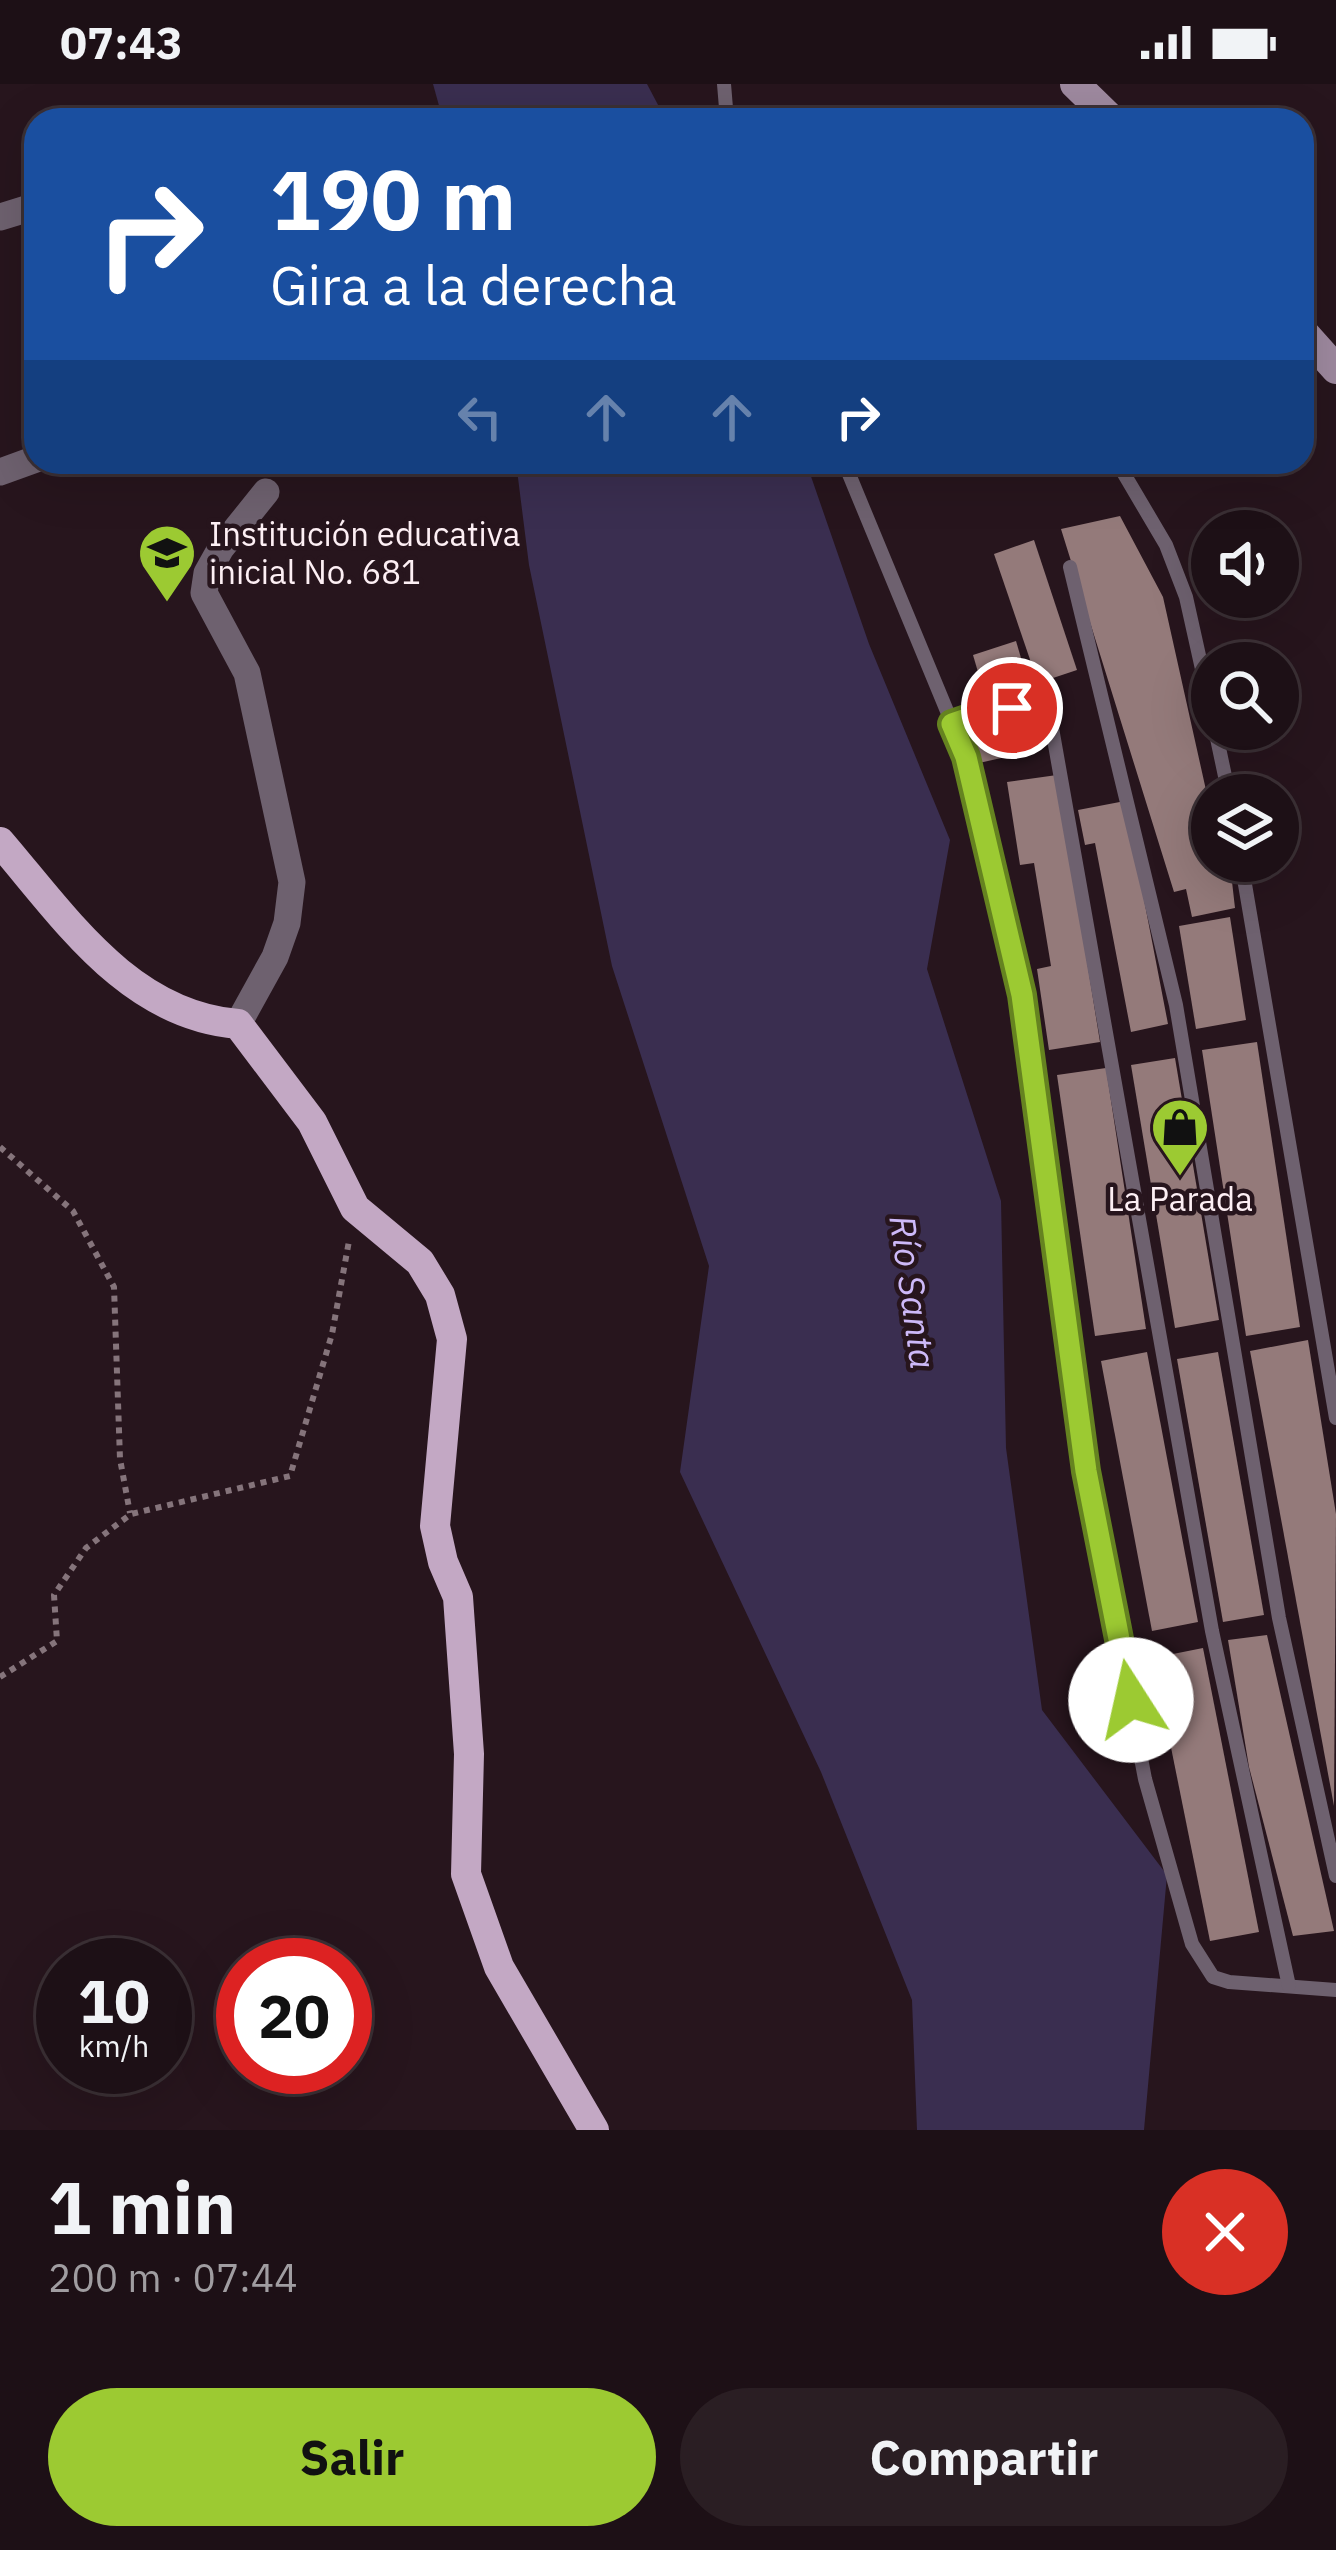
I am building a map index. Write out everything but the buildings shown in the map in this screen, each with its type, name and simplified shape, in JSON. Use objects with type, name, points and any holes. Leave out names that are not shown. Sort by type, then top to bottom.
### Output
[{"type":"main road","points":[[0,842],[103,962],[165,1005],[202,1021],[238,1024],[312,1122],[355,1208],[419,1262],[440,1295],[452,1339],[435,1526],[458,1597],[469,1754],[466,1874],[500,1967],[594,2130]]},
{"type":"street","points":[[1075,84],[1100,108]]},
{"type":"street","points":[[1314,344],[1336,369]]},
{"type":"street","points":[[238,1024],[275,957],[287,923],[292,882],[247,674],[204,593],[207,573],[221,548],[266,492]]},
{"type":"lane","points":[[849,474],[966,757],[1022,995],[1086,1471],[1145,1779],[1192,1944],[1213,1976],[1268,1988],[1336,1990]]},
{"type":"lane","points":[[1125,474],[1166,545],[1186,597],[1196,642]]},
{"type":"lane","points":[[1070,567],[1176,1005],[1279,1618],[1336,1876]]},
{"type":"lane","points":[[952,724],[1012,708],[1039,714],[1052,728],[1212,1631],[1288,1986]]},
{"type":"lane","points":[[1245,882],[1336,1418]]},
{"type":"path","points":[[0,1148],[73,1211],[114,1287],[120,1459],[130,1514]]},
{"type":"path","points":[[0,1677],[56,1641],[54,1594],[86,1548],[130,1514],[290,1476],[332,1334],[355,1208]]},
{"type":"water","points":[[433,84],[647,84],[660,108],[440,108]]},
{"type":"water","name":"Río Santa","points":[[518,474],[810,474],[869,644],[950,840],[927,969],[1001,1201],[1006,1448],[1042,1710],[1167,1875],[1144,2130],[917,2130],[912,2000],[821,1772],[680,1472],[709,1266],[612,966],[529,565]]},
{"type":"place","name":"Institución educativa inicial No. 681","points":[[167,604]]},
{"type":"place","name":"La Parada","points":[[1180,1178]]},
{"type":"route","points":[[1012,708],[952,724],[966,757],[1022,995],[1086,1471],[1131,1700]]}]
